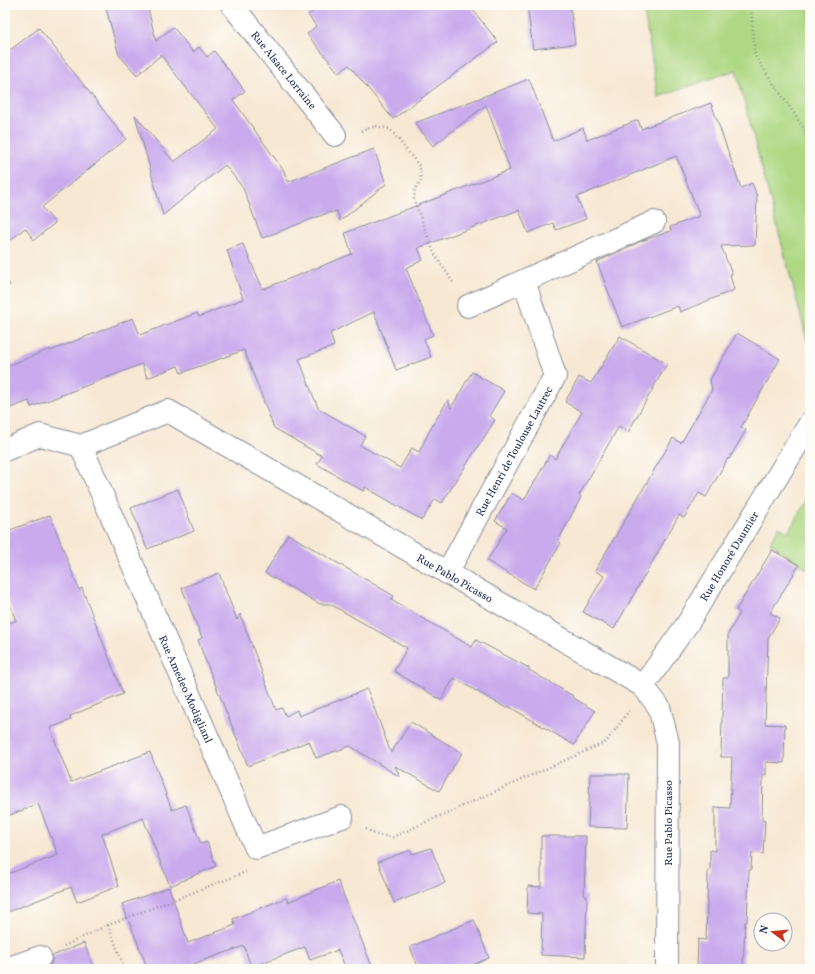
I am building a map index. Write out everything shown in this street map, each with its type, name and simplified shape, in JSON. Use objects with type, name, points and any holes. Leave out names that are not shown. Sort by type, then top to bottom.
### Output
[{"type":"street","name":"Rue Alsace Lorraine","points":[[232,5],[335,135]]},
{"type":"street","points":[[468,306],[654,222]]},
{"type":"street","name":"Rue Henri de Toulouse Lautrec","points":[[447,573],[555,376],[524,281]]},
{"type":"street","name":"Rue Pablo Picasso","points":[[81,446],[168,411],[643,686],[659,707],[668,743],[667,969]]},
{"type":"street","name":"Rue Honoré Daumier","points":[[643,686],[688,623],[810,423]]},
{"type":"street","points":[[5,450],[40,435],[81,446]]},
{"type":"street","name":"Rue Amedeo Modiglianl","points":[[81,446],[256,848]]},
{"type":"street","points":[[256,848],[342,817]]},
{"type":"street","points":[[6,969],[40,957]]},
{"type":"path","points":[[752,5],[755,56],[803,127],[810,147]]},
{"type":"path","points":[[335,135],[346,136],[376,126],[390,129],[420,167],[421,181],[415,189],[414,200],[434,253],[468,306]]},
{"type":"path","points":[[5,285],[12,284]]},
{"type":"path","points":[[342,817],[377,835],[393,837],[606,742],[626,717],[643,686]]},
{"type":"path","points":[[40,957],[108,925],[252,870],[256,848]]},
{"type":"path","points":[[108,925],[125,969]]},
{"type":"green space","points":[[643,5],[810,5],[810,351],[736,70],[658,97]]},
{"type":"green space","points":[[810,494],[810,571],[770,543],[779,527],[788,532]]},
{"type":"building","points":[[105,5],[147,5],[156,41],[173,27],[193,52],[199,47],[207,57],[214,51],[245,91],[233,100],[284,171],[288,182],[374,149],[386,184],[340,221],[337,211],[330,212],[262,238],[243,188],[225,165],[163,215],[135,115],[174,162],[218,129],[160,54],[160,56],[137,75],[119,55]]},
{"type":"building","points":[[320,5],[469,5],[498,42],[393,119],[349,65],[339,73],[307,34],[316,26],[308,15]]},
{"type":"building","points":[[527,5],[570,5],[575,44],[533,49]]},
{"type":"building","points":[[39,28],[126,139],[42,207],[55,223],[34,240],[25,228],[5,245],[5,54]]},
{"type":"building","points":[[529,79],[553,141],[583,128],[587,140],[638,120],[641,129],[711,103],[741,188],[752,183],[757,196],[755,245],[721,246],[732,274],[730,275],[734,290],[680,312],[678,306],[622,327],[597,262],[639,242],[671,231],[670,227],[700,216],[676,156],[577,197],[586,219],[556,230],[553,223],[528,233],[519,210],[418,248],[423,260],[406,268],[433,335],[424,339],[431,357],[396,370],[374,312],[330,333],[334,346],[299,359],[318,408],[365,436],[360,445],[400,468],[412,448],[419,452],[433,424],[448,400],[451,408],[472,372],[504,391],[489,416],[495,420],[480,444],[442,503],[435,499],[422,520],[365,487],[363,491],[317,464],[322,456],[274,428],[244,350],[181,373],[178,366],[147,378],[142,364],[31,407],[29,401],[5,410],[5,367],[133,318],[140,335],[197,313],[199,317],[243,299],[227,250],[243,244],[263,289],[352,254],[345,233],[510,170],[486,105],[433,146],[415,123]]},
{"type":"building","points":[[737,333],[780,359],[741,427],[746,430],[706,497],[699,493],[684,518],[679,515],[614,629],[583,612],[604,576],[595,571],[673,438],[681,443],[712,390],[710,380]]},
{"type":"building","points":[[620,336],[667,364],[628,432],[619,426],[579,495],[581,497],[558,541],[561,543],[534,589],[487,561],[507,528],[495,521],[512,493],[524,500],[550,455],[555,459],[582,412],[565,402],[579,377],[591,383]]},
{"type":"building","points":[[178,489],[194,531],[147,549],[131,508]]},
{"type":"building","points":[[50,515],[79,590],[82,588],[123,694],[70,716],[71,720],[50,728],[71,782],[150,752],[172,810],[186,805],[201,844],[207,842],[216,866],[170,886],[143,818],[102,834],[119,886],[77,902],[71,887],[5,913],[5,875],[58,855],[38,804],[5,817],[5,624],[16,621],[5,592],[5,532]]},
{"type":"building","points":[[288,534],[394,596],[391,600],[472,647],[476,640],[529,668],[529,670],[595,711],[574,745],[508,706],[506,708],[454,678],[441,700],[394,671],[407,648],[330,604],[320,604],[265,573]]},
{"type":"building","points":[[772,550],[799,565],[770,613],[780,618],[768,638],[765,724],[785,725],[784,763],[766,762],[766,775],[763,775],[762,820],[765,821],[763,854],[752,853],[751,870],[749,870],[743,969],[697,969],[698,939],[706,940],[710,850],[715,851],[715,807],[730,808],[732,757],[721,757],[723,678],[728,678],[728,634],[740,613],[736,610]]},
{"type":"building","points":[[219,573],[237,620],[240,614],[276,710],[282,708],[286,716],[297,710],[299,716],[367,689],[391,753],[411,722],[462,753],[439,791],[395,766],[400,777],[350,746],[316,758],[309,741],[248,766],[203,654],[198,640],[202,638],[182,588]]},
{"type":"building","points":[[590,774],[629,774],[627,828],[588,827]]},
{"type":"building","points":[[541,836],[586,836],[584,896],[587,896],[585,957],[541,955],[542,914],[527,913],[528,886],[541,887]]},
{"type":"building","points":[[431,848],[445,883],[394,903],[378,862],[410,850],[412,854]]},
{"type":"building","points":[[338,881],[373,969],[346,969],[338,950],[310,960],[305,947],[251,967],[244,946],[193,964],[194,969],[148,969],[122,904],[169,887],[188,943],[235,925],[233,919],[286,898],[288,902]]},
{"type":"building","points":[[474,920],[489,958],[463,969],[419,969],[410,947]]},
{"type":"building","points":[[84,943],[95,969],[44,969],[50,965],[52,956]]}]
